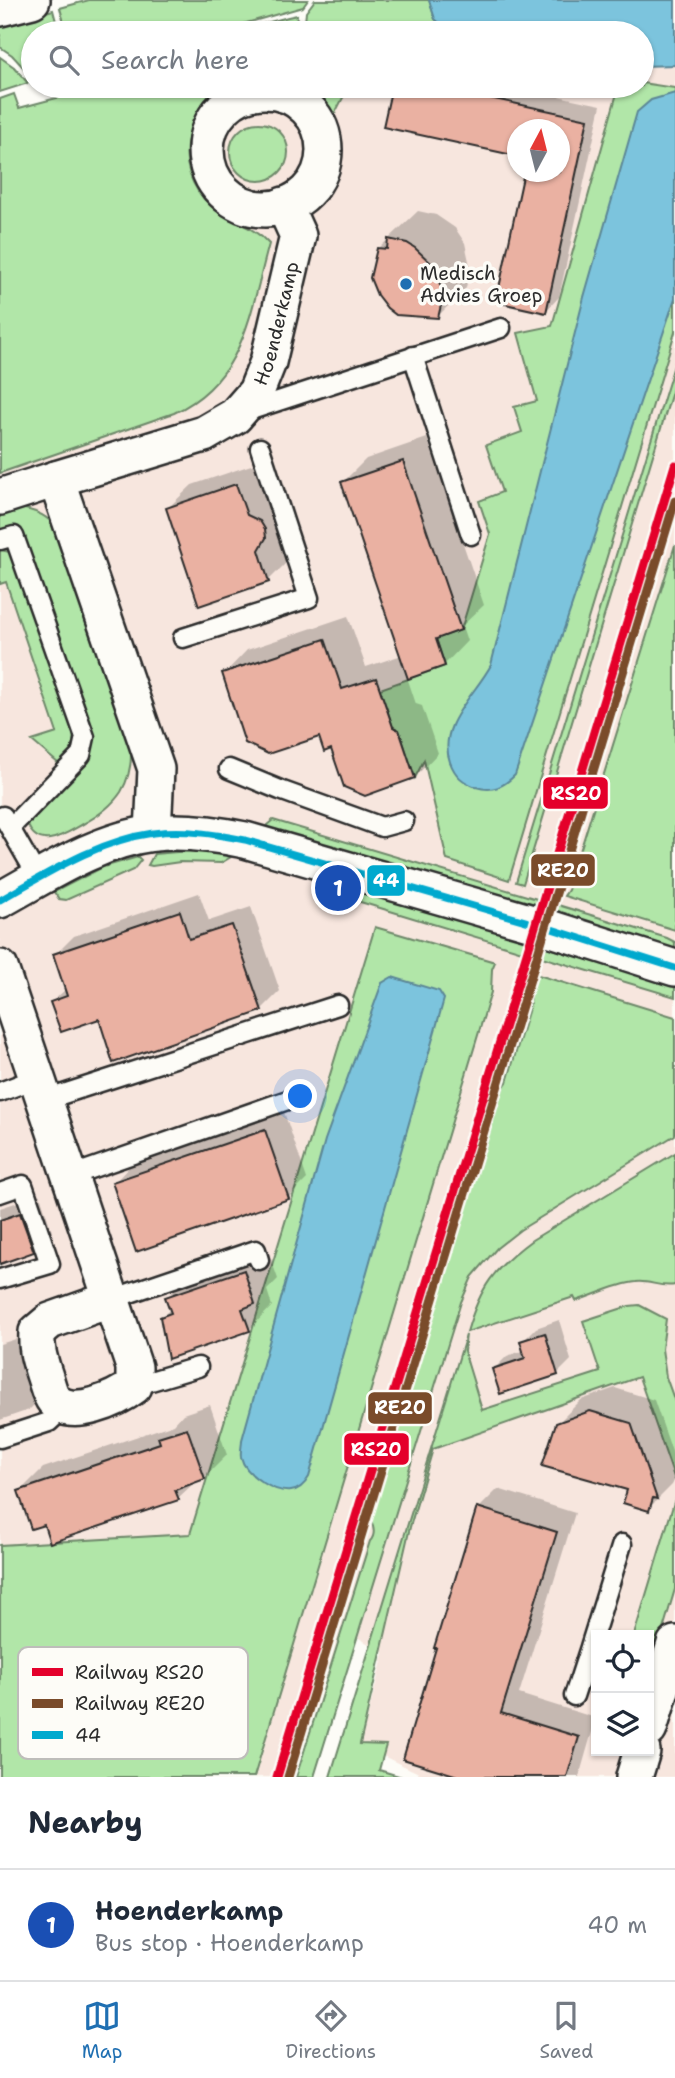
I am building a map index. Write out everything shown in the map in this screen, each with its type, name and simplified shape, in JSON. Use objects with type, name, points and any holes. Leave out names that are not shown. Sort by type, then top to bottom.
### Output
[{"type":"street","points":[[0,8],[32,0]]},
{"type":"street","name":"Hoenderkamp","points":[[0,497],[204,434],[235,416],[256,392],[268,362],[298,236],[284,205]]},
{"type":"street","points":[[56,478],[156,769],[153,833]]},
{"type":"street","points":[[0,900],[80,857],[123,840],[153,833],[204,832],[246,840],[536,924],[675,968]]},
{"type":"street","points":[[0,968],[71,1176],[112,1299],[134,1367],[134,1386],[121,1396],[86,1408],[65,1407],[53,1399],[36,1350],[37,1332],[50,1321],[112,1299]]},
{"type":"street","points":[[654,1706],[664,1659]]},
{"type":"street","points":[[634,1777],[640,1756]]},
{"type":"lane","points":[[235,416],[501,328]]},
{"type":"lane","points":[[413,356],[471,535]]},
{"type":"lane","points":[[183,638],[309,598],[260,448]]},
{"type":"lane","points":[[0,540],[14,536],[85,737],[81,755],[5,823],[39,879]]},
{"type":"lane","points":[[229,769],[382,827],[404,821]]},
{"type":"lane","points":[[0,1092],[41,1089],[338,1005]]},
{"type":"lane","points":[[71,1176],[299,1096]]},
{"type":"lane","points":[[0,1194],[23,1185],[50,1264],[0,1279]]},
{"type":"lane","points":[[112,1299],[256,1250],[259,1260]]},
{"type":"lane","points":[[134,1386],[198,1367]]},
{"type":"lane","points":[[0,1438],[49,1422],[65,1407]]},
{"type":"lane","points":[[598,1630],[622,1545]]},
{"type":"lane","points":[[574,1696],[591,1653]]},
{"type":"shaded area","points":[[340,0],[675,0],[675,1777],[427,1777],[360,1745],[384,1653],[342,1628],[296,1777],[254,1777],[305,1605],[0,1546],[0,148],[147,98],[654,98],[654,21],[301,21]]},
{"type":"green space","points":[[89,0],[308,0],[303,7],[253,21],[64,21],[60,8]]},
{"type":"green space","points":[[315,0],[429,0],[437,21],[305,21],[306,12]]},
{"type":"green space","points":[[53,10],[56,21],[21,21],[21,65],[0,47],[0,25]]},
{"type":"green space","points":[[297,15],[296,21],[274,21]]},
{"type":"green space","points":[[0,57],[21,75],[21,85],[0,92]]},
{"type":"green space","points":[[654,85],[675,88],[675,332],[509,880],[447,860],[424,760],[415,778],[399,730],[393,727],[380,689],[445,666],[436,639],[461,630],[490,534],[479,501],[502,492],[486,445],[522,432],[514,407],[537,401],[518,333],[552,326],[616,98],[654,98]]},
{"type":"green space","points":[[14,94],[19,108],[57,98],[212,98],[193,124],[188,141],[190,174],[197,190],[210,205],[255,232],[269,244],[241,342],[216,382],[198,399],[174,413],[0,473],[0,99]]},
{"type":"green space","points":[[305,98],[343,98],[332,119]]},
{"type":"green space","points":[[259,123],[270,125],[283,136],[288,152],[286,163],[275,176],[259,181],[248,179],[235,168],[230,152],[232,141],[243,128]]},
{"type":"green space","points":[[675,362],[675,382],[523,884],[516,882]]},
{"type":"green space","points":[[19,508],[41,514],[58,529],[131,745],[128,775],[124,786],[109,807],[60,836],[45,839],[32,832],[28,820],[89,755],[93,745],[32,563],[0,533],[0,513]]},
{"type":"green space","points":[[675,545],[675,930],[564,896]]},
{"type":"green space","points":[[0,550],[10,552],[16,563],[73,733],[71,751],[59,764],[32,741],[57,733],[6,582],[0,584]]},
{"type":"green space","points":[[273,820],[537,899],[534,910],[268,829],[267,825]]},
{"type":"green space","points":[[189,851],[231,854],[231,857],[221,863],[180,862],[148,865],[154,854]]},
{"type":"green space","points":[[138,857],[141,860],[133,870],[66,900],[59,899],[54,892],[103,867]]},
{"type":"green space","points":[[342,885],[525,940],[522,951],[334,894],[337,886]]},
{"type":"green space","points":[[548,902],[667,938],[675,942],[675,953],[545,913]]},
{"type":"green space","points":[[375,927],[495,962],[491,992],[254,1777],[0,1777],[0,1545],[190,1534]]},
{"type":"green space","points":[[536,944],[675,986],[675,997],[532,954]]},
{"type":"green space","points":[[535,974],[675,1017],[675,1135],[520,1230],[497,1248],[472,1277],[461,1302],[314,1777],[296,1777],[373,1536],[371,1520],[507,1082],[529,1008]]},
{"type":"green space","points":[[675,1153],[675,1285],[628,1283],[576,1301],[574,1297],[467,1332],[483,1290],[498,1270],[519,1250]]},
{"type":"green space","points":[[639,1305],[666,1319],[662,1349],[666,1377],[675,1402],[675,1480],[639,1377],[433,1449],[410,1527],[360,1744],[386,1745],[379,1770],[402,1777],[330,1777],[466,1335],[464,1351],[482,1410],[600,1372],[583,1321]]},
{"type":"green space","points":[[675,1499],[675,1589],[659,1643],[654,1644],[654,1630],[636,1630]]},
{"type":"water","points":[[429,0],[675,0],[675,65],[654,66],[654,21],[435,19]]},
{"type":"water","points":[[675,93],[675,298],[515,775],[497,787],[476,787],[460,778],[454,771],[447,748],[449,735],[460,711],[491,665],[584,297],[637,112],[651,100]]},
{"type":"water","points":[[392,977],[439,991],[444,999],[309,1477],[299,1488],[284,1491],[261,1482],[248,1470],[241,1457],[242,1440],[325,1140],[382,983]]},
{"type":"building","points":[[389,98],[489,98],[588,119],[546,313],[496,302],[522,182],[570,182],[570,119],[507,119],[507,154],[383,127]]},
{"type":"building","points":[[388,239],[407,243],[432,264],[441,287],[442,301],[438,318],[396,315],[377,295],[370,278],[377,248],[387,249]]},
{"type":"building","points":[[403,461],[461,630],[436,639],[445,666],[408,679],[341,482]]},
{"type":"building","points":[[236,484],[247,515],[260,521],[265,529],[266,538],[259,550],[269,582],[199,606],[166,508]]},
{"type":"building","points":[[325,639],[342,689],[376,678],[393,727],[399,730],[415,778],[365,796],[344,787],[331,749],[324,752],[319,737],[268,754],[245,743],[222,673]]},
{"type":"building","points":[[180,911],[189,939],[232,925],[262,1011],[113,1063],[99,1019],[61,1032],[50,1002],[67,996],[53,954]]},
{"type":"building","points":[[265,1130],[289,1199],[136,1252],[112,1182]]},
{"type":"building","points":[[20,1213],[34,1252],[0,1264],[0,1220]]},
{"type":"building","points":[[244,1270],[255,1304],[242,1309],[250,1331],[168,1359],[160,1317],[171,1313],[165,1297]]},
{"type":"building","points":[[545,1333],[558,1375],[500,1394],[492,1369],[525,1358],[520,1341]]},
{"type":"building","points":[[590,1411],[631,1423],[657,1499],[653,1498],[649,1511],[623,1503],[627,1490],[542,1466],[556,1423]]},
{"type":"building","points":[[187,1428],[205,1479],[175,1490],[179,1500],[50,1543],[44,1525],[31,1529],[18,1491],[160,1443],[158,1437]]},
{"type":"building","points":[[477,1507],[557,1532],[501,1713],[579,1737],[567,1777],[461,1777],[403,1759]]},
{"type":"rail line","name":"RS20","points":[[277,1777],[675,465]]},
{"type":"rail line","name":"RE20","points":[[288,1777],[675,501]]},
{"type":"transit line","name":"44","points":[[0,900],[74,859],[112,843],[153,833],[199,833],[245,840],[536,924],[675,968]]},
{"type":"place","name":"Medisch Advies Groep","points":[[406,284]]},
{"type":"place","name":"Hoenderkamp","points":[[338,888]]}]
